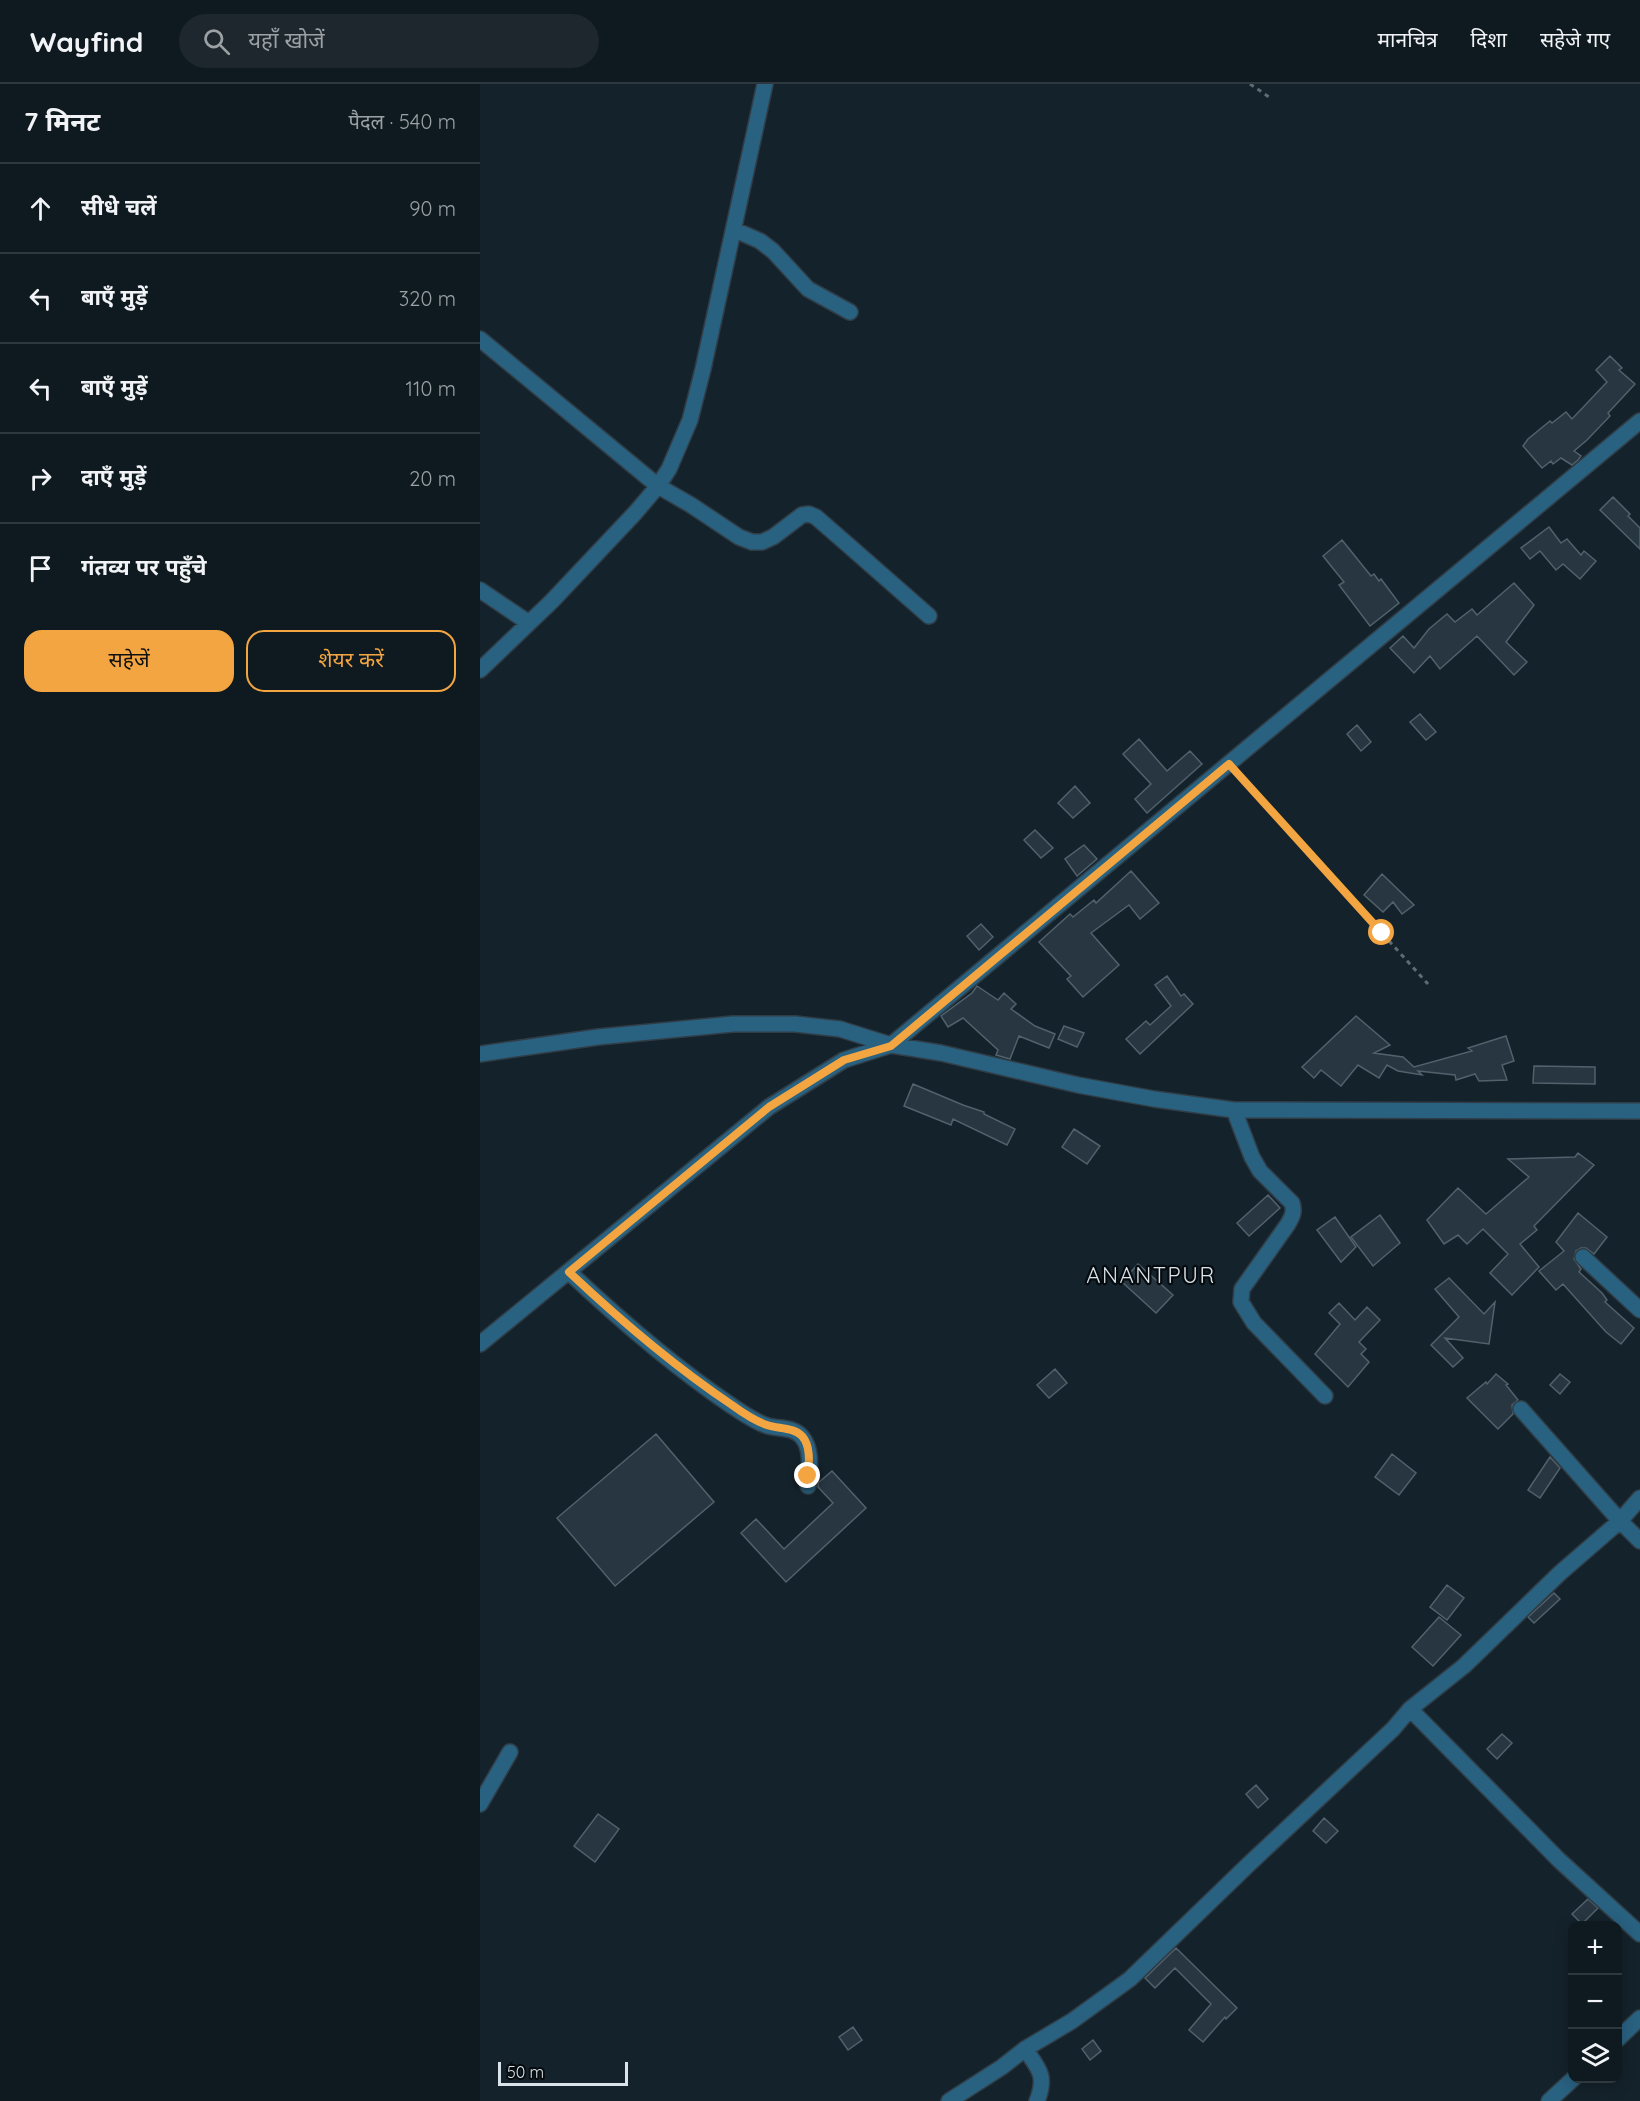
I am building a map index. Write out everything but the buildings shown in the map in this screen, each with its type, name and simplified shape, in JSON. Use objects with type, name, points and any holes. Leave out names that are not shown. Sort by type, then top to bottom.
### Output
[{"type":"street","points":[[480,670],[552,601],[658,486],[669,469],[690,420],[715,320],[765,84]]},
{"type":"street","points":[[735,230],[760,241],[774,251],[808,288],[850,312]]},
{"type":"street","points":[[480,339],[658,486],[739,537],[752,542],[762,542],[773,537],[802,515],[809,514],[816,517],[929,616]]},
{"type":"street","points":[[480,1344],[769,1107],[844,1060],[891,1046],[1640,421]]},
{"type":"street","points":[[480,590],[529,623]]},
{"type":"street","points":[[480,1054],[598,1037],[733,1024],[795,1024],[840,1029],[891,1046],[941,1053],[1089,1088],[1234,1110],[1640,1111]]},
{"type":"street","points":[[1234,1110],[1252,1157],[1260,1171],[1292,1203],[1294,1209],[1288,1224],[1242,1289],[1241,1302],[1254,1323],[1325,1396]]},
{"type":"street","points":[[1583,1257],[1640,1310]]},
{"type":"street","points":[[569,1272],[610,1311],[731,1405],[757,1421],[769,1426],[792,1430],[801,1436],[807,1445],[808,1486]]},
{"type":"street","points":[[1521,1409],[1640,1541]]},
{"type":"street","points":[[949,2101],[1002,2067],[1025,2049],[1081,2015],[1131,1979],[1393,1729],[1410,1709],[1464,1666],[1560,1573],[1620,1521],[1640,1498]]},
{"type":"street","points":[[1410,1709],[1559,1860],[1640,1934]]},
{"type":"street","points":[[480,1804],[510,1752]]},
{"type":"street","points":[[1622,2034],[1640,2018]]},
{"type":"street","points":[[1025,2049],[1040,2070],[1043,2080],[1037,2101]]},
{"type":"street","points":[[1549,2101],[1569,2083]]},
{"type":"path","points":[[1250,84],[1272,99]]},
{"type":"path","points":[[1229,764],[1428,984]]},
{"type":"district","name":"ANANTPUR","points":[[1151,1275]]},
{"type":"route","points":[[808,1476],[807,1445],[801,1436],[792,1430],[769,1426],[757,1421],[731,1405],[610,1311],[569,1272],[769,1107],[844,1060],[891,1046],[1229,764],[1342,892],[1382,933]]}]
